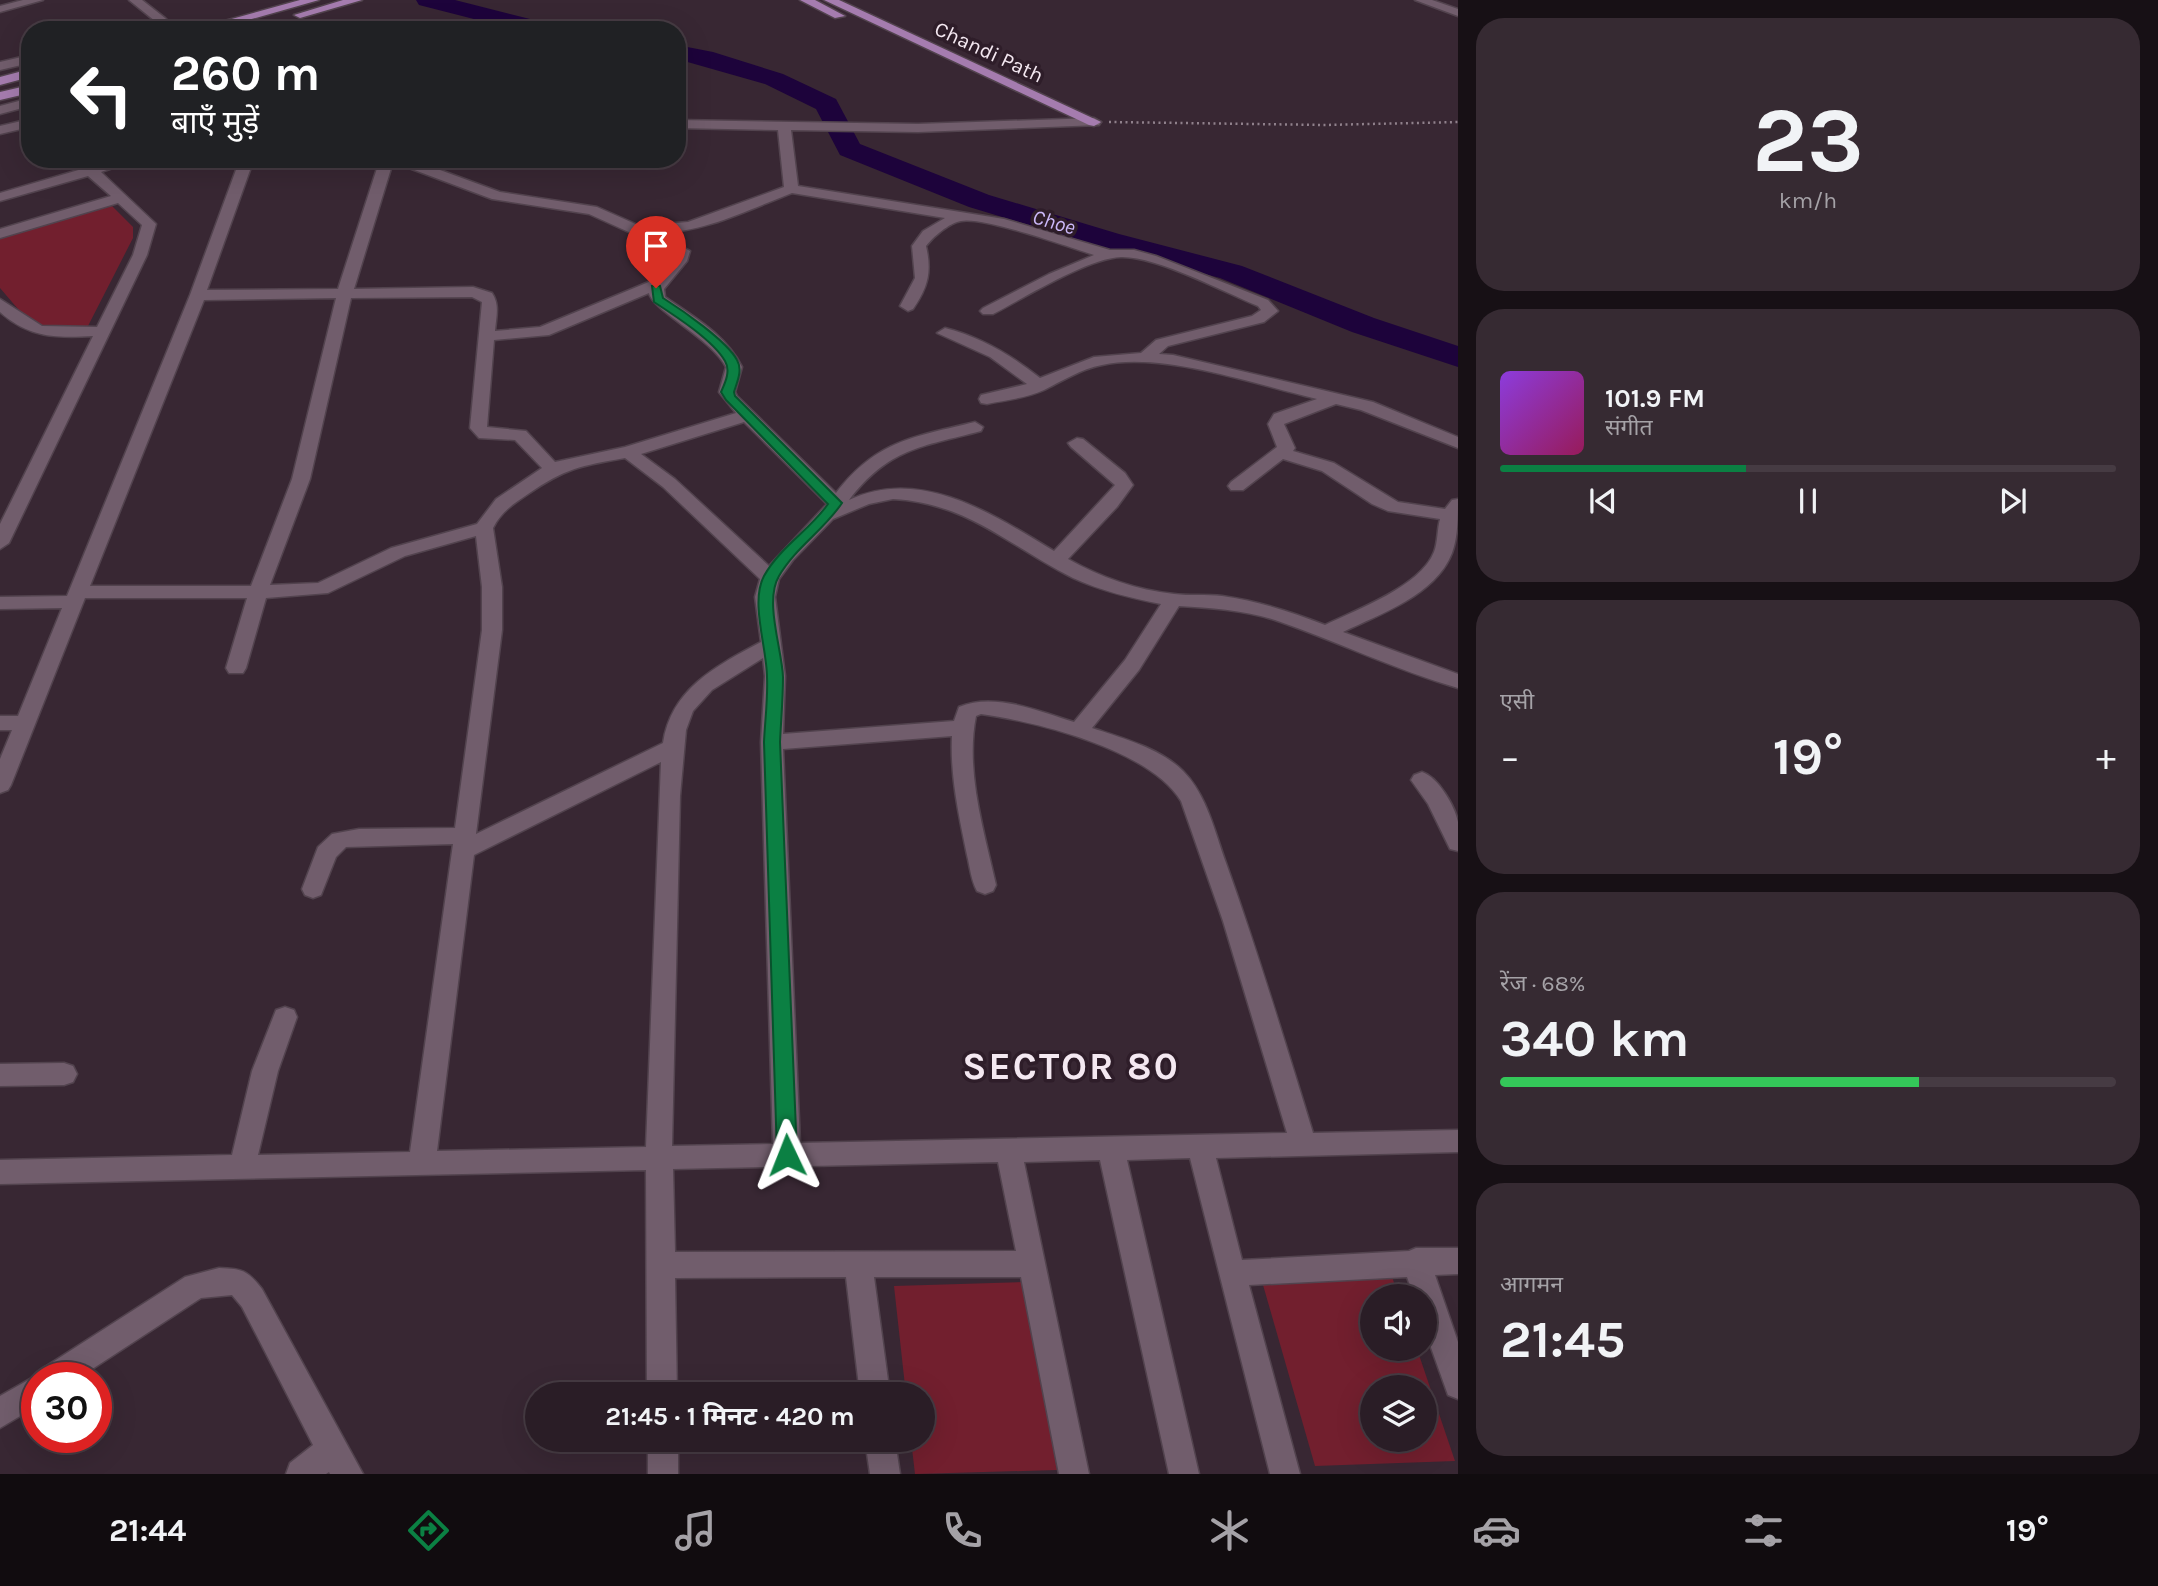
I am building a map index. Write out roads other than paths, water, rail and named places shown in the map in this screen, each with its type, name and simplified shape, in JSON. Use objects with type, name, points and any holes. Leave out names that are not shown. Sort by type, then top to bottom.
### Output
[{"type":"main road","points":[[232,21],[313,0]]},
{"type":"main road","points":[[279,21],[356,0]]},
{"type":"main road","name":"Chandi Path","points":[[806,0],[1067,121]]},
{"type":"main road","name":"Chandi Path","points":[[830,0],[1094,122]]},
{"type":"main road","points":[[0,81],[21,75]]},
{"type":"main road","points":[[0,96],[21,91]]},
{"type":"street","points":[[0,9],[37,0]]},
{"type":"street","points":[[135,0],[161,21]]},
{"type":"street","points":[[1421,0],[1458,13]]},
{"type":"street","points":[[0,66],[21,61]]},
{"type":"street","points":[[0,110],[21,104]]},
{"type":"street","points":[[686,124],[918,128],[1094,122]]},
{"type":"street","points":[[0,130],[21,124]]},
{"type":"street","points":[[784,127],[791,189]]},
{"type":"street","points":[[0,182],[68,168]]},
{"type":"street","points":[[6,195],[77,168]]},
{"type":"street","points":[[0,543],[140,256],[149,224],[88,168]]},
{"type":"street","points":[[0,785],[198,295],[244,168]]},
{"type":"street","points":[[236,668],[258,592],[301,479],[344,295],[384,168]]},
{"type":"street","points":[[421,168],[497,197],[593,210],[683,251],[682,258],[656,288],[658,299],[695,325],[732,361],[734,376],[727,392],[830,511]]},
{"type":"street","points":[[6,195],[17,177]]},
{"type":"street","points":[[637,228],[677,229],[692,226],[791,189],[1004,223],[1110,256]]},
{"type":"street","points":[[0,234],[120,198]]},
{"type":"street","points":[[908,306],[923,279],[924,268],[919,246],[928,234],[959,216]]},
{"type":"street","points":[[988,311],[1072,270],[1120,253],[1144,257],[1263,303],[1270,311],[1258,319],[1162,343],[1146,357]]},
{"type":"street","points":[[487,336],[543,332],[661,282]]},
{"type":"street","points":[[198,295],[482,294],[490,302],[478,428],[485,434],[520,435],[552,470]]},
{"type":"street","points":[[0,304],[24,326],[39,332],[104,331]]},
{"type":"street","points":[[945,333],[993,350],[1039,386]]},
{"type":"street","points":[[987,399],[1039,386],[1065,372],[1100,360],[1146,357],[1173,360],[1336,398],[1367,407],[1458,443]]},
{"type":"street","points":[[1237,486],[1282,453],[1286,447],[1276,424],[1280,418],[1336,398]]},
{"type":"street","points":[[422,1163],[492,620],[492,587],[484,528],[502,503],[552,470],[576,461],[628,452],[748,415]]},
{"type":"street","points":[[787,1155],[772,742],[775,701],[773,645],[765,597],[770,578],[786,556],[873,464],[897,448],[975,427]]},
{"type":"street","points":[[1056,560],[1111,503],[1124,485],[1119,477],[1077,443]]},
{"type":"street","points":[[628,452],[669,483],[770,578]]},
{"type":"street","points":[[1282,453],[1328,467],[1378,500],[1394,507],[1453,509],[1442,556],[1433,569],[1406,591],[1326,633]]},
{"type":"street","points":[[830,511],[866,496],[897,491],[923,493],[972,514],[1081,574],[1126,591],[1173,600],[1248,606],[1278,614],[1458,681]]},
{"type":"street","points":[[0,603],[77,597],[321,589],[398,552],[484,528]]},
{"type":"street","points":[[1078,731],[1132,665],[1173,600]]},
{"type":"street","points":[[662,1382],[659,1158],[669,810],[674,747],[679,718],[699,691],[722,671],[773,645]]},
{"type":"street","points":[[985,885],[968,796],[961,728],[966,712],[978,706],[1078,731],[1168,769],[1182,783],[1192,800],[1235,920],[1304,1145]]},
{"type":"street","points":[[0,723],[26,723]]},
{"type":"street","points":[[772,742],[961,728]]},
{"type":"street","points":[[313,889],[326,853],[340,840],[359,837],[463,844],[674,747]]},
{"type":"street","points":[[1422,780],[1437,800],[1458,844]]},
{"type":"street","points":[[242,1167],[265,1071],[285,1017]]},
{"type":"street","points":[[0,1074],[64,1074]]},
{"type":"street","points":[[0,1172],[1458,1141]]},
{"type":"street","points":[[1200,1147],[1285,1474]]},
{"type":"street","points":[[1111,1149],[1184,1474]]},
{"type":"street","points":[[1009,1151],[1074,1474]]},
{"type":"street","points":[[1232,1273],[1416,1261],[1458,1261]]},
{"type":"street","points":[[1416,1261],[1458,1385]]},
{"type":"street","points":[[858,1263],[873,1382]]},
{"type":"street","points":[[661,1265],[1032,1264]]},
{"type":"street","points":[[78,1362],[195,1286],[219,1281],[239,1282],[253,1298],[340,1462],[301,1474]]},
{"type":"street","points":[[0,1413],[21,1399]]},
{"type":"street","points":[[663,1452],[663,1474]]},
{"type":"street","points":[[882,1452],[885,1474]]},
{"type":"waterway","name":"Choe","points":[[427,0],[510,21]]},
{"type":"waterway","name":"Choe","points":[[686,54],[774,79],[827,104],[849,149],[979,201],[1109,240],[1231,272],[1363,325],[1458,357]]},
{"type":"district","name":"SECTOR 80","points":[[1071,1066]]}]
